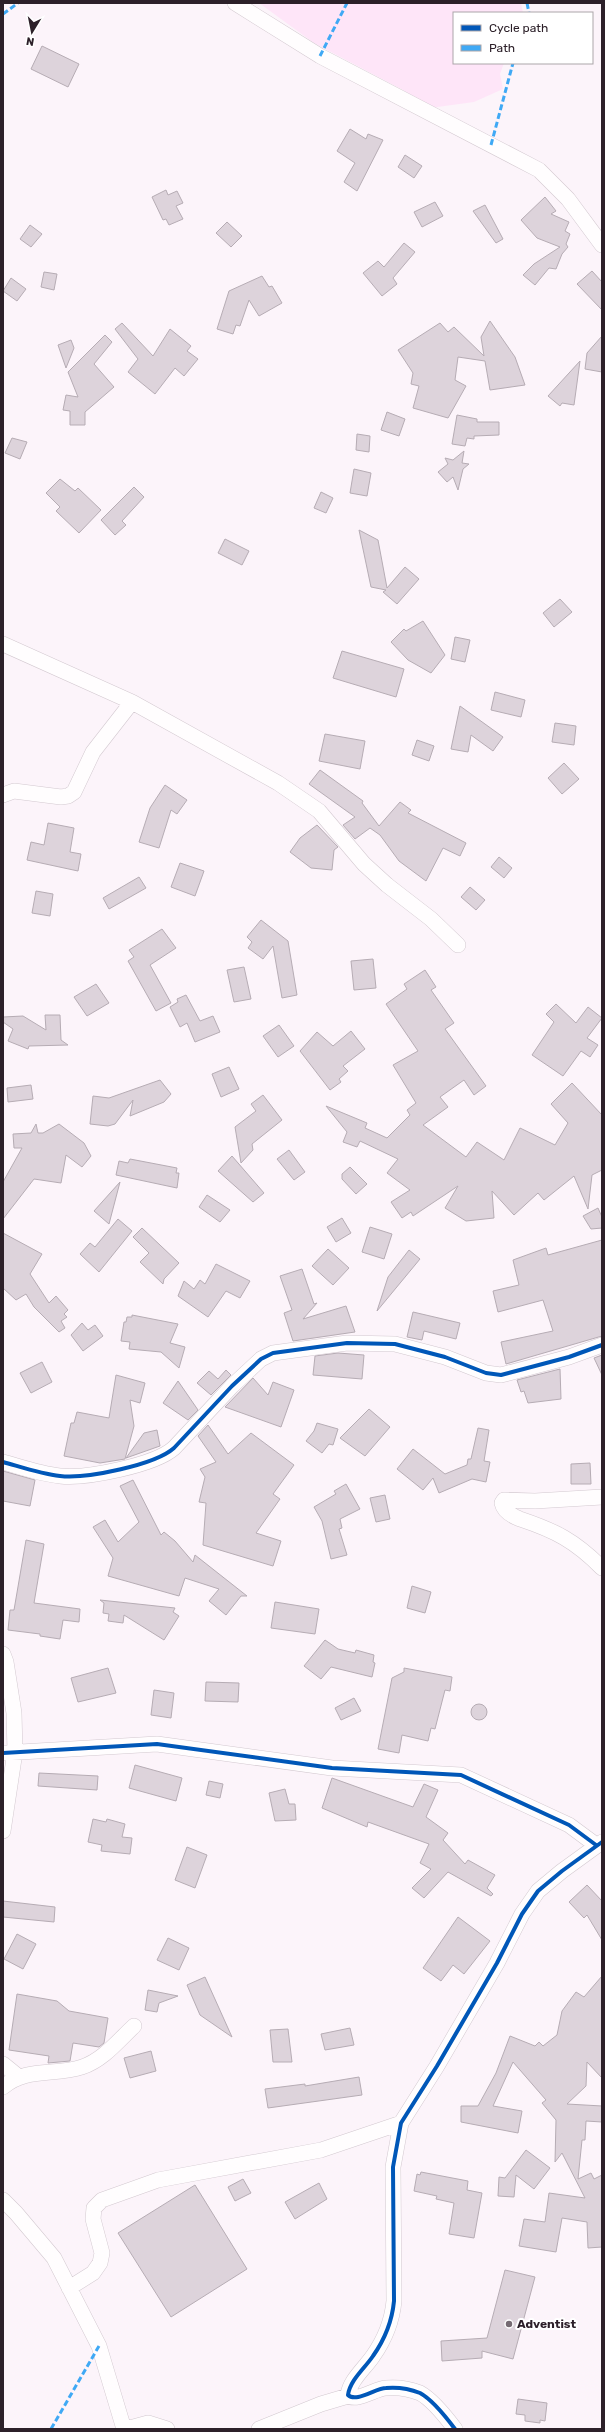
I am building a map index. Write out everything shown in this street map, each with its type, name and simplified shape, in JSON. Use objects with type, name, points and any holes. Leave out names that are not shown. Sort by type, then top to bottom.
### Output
[{"type":"street","points":[[235,3],[320,56],[538,170],[568,199],[602,245]]},
{"type":"street","points":[[3,644],[132,702],[278,783],[319,811],[364,864],[387,885],[431,919],[458,945]]},
{"type":"street","points":[[3,795],[14,791],[68,796],[74,792],[93,752],[132,702]]},
{"type":"street","points":[[3,1462],[59,1476],[78,1477],[153,1461],[166,1455],[174,1448],[232,1386],[261,1359],[273,1353],[347,1343],[395,1344],[445,1357],[486,1373],[501,1375],[562,1359],[602,1345]]},
{"type":"street","points":[[602,1497],[536,1501],[511,1498],[504,1500],[502,1503],[503,1508],[514,1516],[564,1536],[582,1548],[602,1568]]},
{"type":"street","points":[[3,1654],[6,1662],[14,1713],[9,1752],[3,1831]]},
{"type":"street","points":[[9,1752],[156,1744],[332,1768],[461,1775],[569,1825],[599,1844],[538,1891],[522,1914],[497,1963],[437,2066],[401,2123],[393,2167],[394,2301],[392,2318],[374,2355],[350,2386],[348,2396]]},
{"type":"street","points":[[3,1764],[9,1752]]},
{"type":"street","points":[[3,2087],[19,2077],[38,2072],[74,2070],[89,2064],[102,2057],[134,2026]]},
{"type":"street","points":[[3,2064],[19,2077]]},
{"type":"street","points":[[70,2288],[93,2273],[100,2263],[102,2253],[93,2219],[94,2208],[102,2200],[158,2180],[321,2150],[401,2123]]},
{"type":"street","points":[[3,2200],[54,2258],[70,2288],[105,2361],[125,2429],[148,2423],[167,2429]]},
{"type":"street","points":[[259,2429],[321,2404],[348,2396],[356,2397],[385,2388],[408,2390],[420,2394],[430,2401],[455,2429]]},
{"type":"shaded area","points":[[259,3],[521,3],[523,12],[453,12],[453,64],[504,64],[500,74],[503,89],[474,102],[430,108],[403,90],[314,43]]},
{"type":"building","points":[[42,46],[79,64],[68,87],[31,69]]},
{"type":"building","points":[[350,129],[366,139],[368,134],[383,140],[357,191],[344,182],[355,163],[337,151]]},
{"type":"building","points":[[405,155],[422,166],[414,178],[398,167]]},
{"type":"building","points":[[166,190],[168,195],[177,191],[183,203],[176,206],[183,219],[169,225],[166,219],[163,220],[152,197]]},
{"type":"building","points":[[545,197],[556,211],[551,214],[569,222],[565,231],[570,234],[566,244],[568,247],[562,254],[556,269],[549,268],[535,285],[523,275],[534,264],[560,247],[537,238],[521,220]]},
{"type":"building","points":[[435,202],[443,216],[422,227],[414,212]]},
{"type":"building","points":[[485,205],[503,239],[496,243],[473,211]]},
{"type":"building","points":[[227,222],[242,236],[231,247],[216,233]]},
{"type":"building","points":[[30,225],[42,234],[31,247],[20,239]]},
{"type":"building","points":[[404,243],[415,252],[393,278],[397,284],[382,296],[363,273],[378,261],[384,267]]},
{"type":"building","points":[[592,271],[602,282],[602,310],[577,284]]},
{"type":"building","points":[[44,272],[57,274],[54,290],[41,287]]},
{"type":"building","points":[[262,276],[269,287],[272,286],[282,303],[259,316],[249,300],[240,326],[236,325],[233,334],[217,329],[229,291]]},
{"type":"building","points":[[11,278],[26,289],[17,301],[3,291]]},
{"type":"building","points":[[490,321],[515,357],[525,385],[490,390],[485,361],[458,357],[455,380],[466,386],[448,418],[413,408],[419,386],[411,384],[413,373],[398,350],[440,323],[448,332],[454,327],[484,356],[481,337]]},
{"type":"building","points":[[122,323],[153,356],[170,329],[191,346],[187,351],[198,359],[184,376],[175,368],[155,394],[128,372],[138,359],[115,329]]},
{"type":"building","points":[[105,335],[112,342],[94,364],[114,387],[85,412],[85,425],[70,425],[70,411],[63,410],[66,395],[78,397],[68,372]]},
{"type":"building","points":[[602,336],[602,372],[585,369],[587,353]]},
{"type":"building","points":[[71,340],[74,348],[66,368],[58,345]]},
{"type":"building","points":[[580,361],[574,405],[562,403],[560,406],[548,396]]},
{"type":"building","points":[[387,412],[405,419],[399,436],[381,430]]},
{"type":"building","points":[[457,415],[477,419],[477,422],[499,422],[499,435],[474,436],[474,439],[467,438],[465,446],[452,444]]},
{"type":"building","points":[[357,434],[370,436],[369,452],[356,450]]},
{"type":"building","points":[[12,438],[27,442],[20,459],[5,453]]},
{"type":"building","points":[[464,451],[462,463],[469,464],[463,469],[458,490],[453,477],[447,482],[438,472],[448,464],[445,458],[453,460]]},
{"type":"building","points":[[354,469],[371,473],[367,496],[350,493]]},
{"type":"building","points":[[60,479],[75,491],[78,488],[101,510],[79,533],[56,511],[60,507],[46,493]]},
{"type":"building","points":[[134,487],[144,497],[122,521],[126,525],[115,535],[101,520]]},
{"type":"building","points":[[321,492],[333,498],[326,513],[314,508]]},
{"type":"building","points":[[359,530],[378,540],[387,588],[405,567],[419,579],[397,604],[383,592],[386,590],[371,587]]},
{"type":"building","points":[[225,539],[249,551],[242,565],[218,553]]},
{"type":"building","points":[[560,599],[572,612],[554,627],[543,613]]},
{"type":"building","points":[[423,621],[445,655],[431,673],[408,660],[391,642],[404,629],[406,631]]},
{"type":"building","points":[[455,637],[470,640],[465,662],[451,659]]},
{"type":"building","points":[[342,651],[404,669],[396,697],[333,678]]},
{"type":"building","points":[[495,692],[525,700],[521,717],[491,710]]},
{"type":"building","points":[[460,706],[503,737],[493,751],[471,735],[468,752],[451,749]]},
{"type":"building","points":[[555,723],[576,726],[574,745],[552,742]]},
{"type":"building","points":[[325,734],[365,741],[360,769],[319,761]]},
{"type":"building","points":[[417,740],[434,746],[429,761],[412,755]]},
{"type":"building","points":[[564,763],[579,779],[562,794],[548,778]]},
{"type":"building","points":[[320,770],[363,801],[362,803],[379,826],[400,802],[411,810],[408,813],[466,843],[460,856],[443,848],[426,881],[399,861],[380,835],[370,828],[355,839],[343,825],[355,817],[309,784]]},
{"type":"building","points":[[165,785],[187,800],[177,814],[171,810],[159,848],[139,842],[150,808]]},
{"type":"building","points":[[48,823],[74,828],[70,852],[81,854],[78,871],[27,860],[31,842],[44,845]]},
{"type":"building","points":[[317,825],[338,847],[334,850],[332,870],[311,868],[290,852],[300,838]]},
{"type":"building","points":[[499,857],[512,868],[504,878],[491,867]]},
{"type":"building","points":[[180,863],[204,871],[195,896],[171,887]]},
{"type":"building","points":[[139,877],[146,888],[109,909],[103,898]]},
{"type":"building","points":[[470,887],[485,900],[476,910],[461,897]]},
{"type":"building","points":[[36,891],[53,894],[50,916],[32,913]]},
{"type":"building","points":[[261,920],[288,941],[297,995],[282,998],[273,946],[263,959],[248,948],[252,942],[247,937]]},
{"type":"building","points":[[162,929],[176,948],[150,965],[171,1003],[156,1011],[128,961],[134,957],[129,950]]},
{"type":"building","points":[[373,959],[376,988],[354,990],[351,961]]},
{"type":"building","points":[[244,967],[251,999],[234,1002],[227,970]]},
{"type":"building","points":[[425,970],[436,987],[431,990],[454,1023],[445,1029],[486,1086],[474,1095],[464,1080],[440,1097],[448,1107],[423,1125],[466,1157],[477,1142],[504,1160],[520,1128],[555,1145],[568,1123],[551,1104],[572,1083],[602,1115],[602,1170],[592,1175],[588,1209],[574,1176],[544,1200],[538,1193],[514,1215],[492,1191],[494,1218],[466,1221],[445,1208],[458,1186],[413,1216],[411,1212],[402,1218],[391,1202],[410,1190],[387,1173],[398,1159],[360,1141],[357,1147],[343,1142],[347,1132],[326,1106],[367,1123],[365,1128],[387,1138],[410,1115],[407,1110],[416,1103],[393,1065],[418,1051],[386,1004],[407,989],[404,984]]},
{"type":"building","points":[[96,984],[109,1003],[87,1016],[74,997]]},
{"type":"building","points":[[186,995],[200,1021],[213,1016],[220,1032],[195,1042],[187,1023],[180,1027],[170,1007],[178,1002],[177,999]]},
{"type":"building","points":[[556,1004],[576,1023],[588,1007],[602,1018],[587,1038],[598,1045],[590,1057],[581,1051],[563,1076],[532,1055],[554,1022],[546,1014]]},
{"type":"building","points":[[45,1015],[60,1015],[61,1040],[68,1045],[29,1046],[28,1049],[8,1041],[13,1029],[3,1022],[3,1017],[23,1016],[46,1030]]},
{"type":"building","points":[[279,1025],[294,1046],[278,1057],[263,1036]]},
{"type":"building","points":[[351,1031],[365,1049],[343,1066],[348,1071],[339,1079],[341,1082],[330,1090],[300,1051],[317,1032],[333,1046]]},
{"type":"building","points":[[229,1067],[239,1089],[221,1097],[212,1074]]},
{"type":"building","points":[[160,1080],[171,1094],[164,1102],[130,1116],[133,1100],[115,1124],[108,1126],[90,1124],[93,1096],[109,1098]]},
{"type":"building","points":[[31,1085],[33,1099],[8,1102],[7,1088]]},
{"type":"building","points":[[263,1095],[282,1120],[252,1144],[253,1150],[241,1163],[235,1127],[256,1111],[251,1104]]},
{"type":"building","points":[[36,1124],[38,1133],[43,1133],[59,1124],[84,1143],[91,1156],[82,1167],[66,1155],[61,1183],[34,1179],[3,1219],[3,1182],[22,1148],[14,1148],[13,1134],[31,1133]]},
{"type":"building","points":[[289,1150],[305,1172],[294,1180],[277,1159]]},
{"type":"building","points":[[232,1156],[264,1193],[253,1202],[218,1171]]},
{"type":"building","points":[[130,1159],[177,1168],[176,1173],[179,1173],[177,1188],[116,1175],[119,1161],[128,1163]]},
{"type":"building","points":[[350,1167],[367,1184],[356,1194],[342,1179],[342,1174]]},
{"type":"building","points":[[120,1182],[109,1224],[94,1211]]},
{"type":"building","points":[[207,1195],[230,1210],[220,1222],[199,1207]]},
{"type":"building","points":[[598,1208],[602,1217],[602,1228],[591,1229],[583,1216]]},
{"type":"building","points":[[342,1218],[351,1233],[336,1242],[327,1227]]},
{"type":"building","points":[[118,1219],[132,1231],[99,1272],[80,1254],[90,1243],[95,1247]]},
{"type":"building","points":[[370,1227],[392,1234],[384,1259],[362,1252]]},
{"type":"building","points":[[142,1228],[179,1263],[164,1279],[163,1284],[140,1262],[149,1253],[133,1237]]},
{"type":"building","points":[[3,1233],[42,1254],[30,1274],[49,1303],[56,1296],[68,1310],[64,1314],[67,1317],[61,1321],[65,1328],[59,1332],[34,1307],[26,1294],[16,1300],[3,1288]]},
{"type":"building","points":[[602,1240],[602,1336],[506,1364],[501,1342],[553,1331],[543,1300],[498,1312],[493,1291],[519,1285],[513,1260],[546,1248],[548,1255]]},
{"type":"building","points":[[328,1249],[349,1268],[333,1285],[312,1266]]},
{"type":"building","points":[[409,1250],[420,1259],[377,1311],[388,1277]]},
{"type":"building","points":[[216,1264],[250,1281],[240,1298],[226,1291],[208,1317],[178,1296],[184,1281],[194,1289],[200,1280],[205,1284]]},
{"type":"building","points":[[302,1269],[314,1304],[317,1303],[303,1319],[346,1306],[355,1332],[293,1341],[284,1313],[292,1310],[280,1276]]},
{"type":"building","points":[[413,1312],[460,1323],[456,1339],[424,1331],[422,1340],[407,1337]]},
{"type":"building","points":[[132,1315],[178,1324],[170,1343],[185,1347],[179,1368],[161,1352],[129,1349],[130,1342],[121,1341],[124,1322],[126,1322],[127,1317],[132,1317]]},
{"type":"building","points":[[82,1323],[88,1330],[95,1325],[103,1336],[83,1351],[71,1335]]},
{"type":"building","points":[[338,1353],[364,1355],[362,1379],[313,1375],[315,1356]]},
{"type":"building","points":[[602,1355],[602,1375],[594,1358]]},
{"type":"building","points":[[42,1362],[52,1382],[31,1393],[20,1373]]},
{"type":"building","points":[[560,1369],[561,1399],[528,1403],[524,1391],[521,1392],[517,1380]]},
{"type":"building","points":[[226,1370],[231,1375],[211,1395],[197,1383],[209,1371],[218,1379]]},
{"type":"building","points":[[116,1375],[145,1383],[140,1403],[130,1400],[134,1426],[125,1459],[100,1463],[64,1456],[71,1423],[74,1423],[77,1412],[109,1418]]},
{"type":"building","points":[[253,1378],[268,1395],[273,1382],[294,1390],[281,1427],[225,1407]]},
{"type":"building","points":[[178,1381],[198,1410],[188,1420],[163,1403]]},
{"type":"building","points":[[369,1409],[390,1427],[365,1456],[340,1438]]},
{"type":"building","points":[[317,1423],[338,1429],[333,1445],[329,1444],[322,1453],[306,1441],[314,1431]]},
{"type":"building","points":[[208,1425],[228,1454],[251,1433],[294,1465],[273,1494],[280,1499],[256,1533],[281,1541],[273,1566],[203,1545],[206,1503],[199,1502],[205,1477],[200,1469],[216,1462],[198,1436]]},
{"type":"building","points":[[478,1428],[489,1430],[484,1461],[490,1462],[486,1482],[472,1479],[439,1493],[433,1478],[423,1490],[397,1469],[413,1449],[445,1474],[467,1465],[468,1459],[471,1459]]},
{"type":"building","points":[[157,1430],[160,1446],[126,1458],[144,1433]]},
{"type":"building","points":[[590,1463],[591,1484],[571,1484],[571,1464]]},
{"type":"building","points":[[3,1471],[35,1480],[30,1506],[3,1501]]},
{"type":"building","points":[[133,1480],[161,1535],[164,1532],[175,1541],[193,1562],[195,1555],[247,1596],[241,1596],[226,1615],[209,1601],[219,1589],[185,1578],[179,1596],[108,1576],[113,1558],[93,1527],[105,1520],[118,1542],[139,1522],[120,1486]]},
{"type":"building","points":[[346,1484],[360,1509],[340,1519],[342,1528],[339,1529],[347,1555],[331,1559],[322,1521],[314,1507],[336,1494],[334,1491]]},
{"type":"building","points":[[385,1495],[390,1519],[376,1522],[370,1498]]},
{"type":"building","points":[[26,1540],[44,1544],[34,1603],[80,1609],[79,1622],[63,1620],[60,1639],[40,1636],[40,1634],[8,1630],[10,1610],[14,1610]]},
{"type":"building","points":[[412,1586],[431,1592],[425,1613],[407,1608]]},
{"type":"building","points":[[100,1600],[175,1608],[173,1612],[179,1616],[164,1640],[124,1615],[123,1623],[108,1621],[109,1614],[103,1613],[104,1603]]},
{"type":"building","points":[[275,1602],[319,1609],[315,1634],[271,1628]]},
{"type":"building","points":[[325,1640],[338,1649],[355,1653],[356,1650],[374,1655],[373,1662],[375,1663],[372,1677],[331,1667],[321,1679],[304,1666]]},
{"type":"building","points":[[108,1668],[116,1693],[78,1702],[71,1678]]},
{"type":"building","points":[[404,1668],[452,1677],[450,1691],[445,1690],[435,1729],[431,1728],[428,1741],[402,1735],[399,1753],[378,1749],[392,1678],[404,1672]]},
{"type":"building","points":[[206,1682],[239,1683],[238,1702],[205,1701]]},
{"type":"building","points":[[154,1690],[174,1693],[171,1718],[151,1715]]},
{"type":"building","points":[[354,1698],[361,1711],[341,1720],[335,1708]]},
{"type":"building","points":[[479,1704],[485,1706],[487,1712],[485,1718],[479,1720],[473,1718],[471,1712],[473,1706]]},
{"type":"building","points":[[135,1765],[182,1778],[176,1801],[129,1788]]},
{"type":"building","points":[[39,1773],[98,1776],[97,1790],[38,1786]]},
{"type":"building","points":[[332,1778],[413,1807],[424,1784],[438,1790],[426,1817],[448,1833],[443,1840],[465,1864],[468,1860],[495,1875],[487,1888],[493,1894],[491,1896],[448,1872],[424,1898],[412,1888],[431,1869],[420,1863],[429,1844],[368,1822],[367,1827],[322,1808]]},
{"type":"building","points":[[209,1781],[223,1784],[220,1798],[206,1795]]},
{"type":"building","points":[[285,1789],[289,1804],[295,1804],[296,1820],[275,1821],[269,1793]]},
{"type":"building","points":[[93,1819],[106,1822],[107,1819],[125,1824],[122,1837],[132,1838],[130,1854],[101,1851],[102,1845],[88,1842]]},
{"type":"building","points":[[187,1847],[207,1855],[195,1888],[175,1880]]},
{"type":"building","points":[[587,1885],[602,1901],[602,1940],[587,1915],[584,1918],[569,1902]]},
{"type":"building","points":[[3,1901],[55,1907],[54,1922],[3,1917]]},
{"type":"building","points":[[458,1917],[490,1941],[464,1974],[453,1965],[441,1981],[423,1968]]},
{"type":"building","points":[[17,1934],[36,1944],[23,1969],[4,1959]]},
{"type":"building","points":[[168,1938],[189,1948],[179,1970],[157,1960]]},
{"type":"building","points":[[602,1976],[602,2078],[587,2062],[586,2086],[567,2104],[602,2106],[602,2122],[586,2121],[585,2140],[582,2140],[578,2179],[591,2173],[594,2179],[602,2175],[602,2247],[588,2248],[587,2222],[562,2218],[556,2252],[519,2246],[524,2219],[545,2222],[549,2193],[585,2198],[562,2153],[555,2162],[556,2120],[542,2103],[546,2100],[513,2062],[493,2106],[522,2111],[518,2133],[461,2122],[461,2106],[478,2106],[496,2073],[510,2036],[535,2046],[539,2042],[543,2046],[557,2035],[562,2011],[576,1992],[584,1997]]},
{"type":"building","points":[[205,1977],[232,2037],[200,2015],[187,1985]]},
{"type":"building","points":[[148,1990],[178,1996],[159,2003],[157,2012],[145,2010]]},
{"type":"building","points":[[17,1994],[57,2001],[69,2011],[108,2018],[104,2043],[99,2047],[73,2043],[70,2061],[48,2063],[49,2056],[9,2050]]},
{"type":"building","points":[[350,2028],[354,2045],[325,2050],[321,2034]]},
{"type":"building","points":[[288,2029],[292,2062],[273,2062],[270,2030]]},
{"type":"building","points":[[151,2051],[156,2071],[130,2078],[124,2058]]},
{"type":"building","points":[[359,2077],[362,2095],[268,2108],[265,2089],[305,2084],[305,2086]]},
{"type":"building","points":[[526,2150],[550,2168],[534,2189],[516,2175],[514,2197],[498,2196],[499,2177],[505,2178]]},
{"type":"building","points":[[421,2172],[468,2181],[467,2190],[482,2193],[474,2238],[449,2234],[454,2203],[436,2199],[437,2196],[414,2191],[417,2174],[420,2175]]},
{"type":"building","points":[[243,2179],[251,2193],[235,2201],[228,2187]]},
{"type":"building","points":[[319,2183],[327,2199],[295,2219],[285,2202]]},
{"type":"building","points":[[195,2185],[247,2269],[171,2317],[118,2233]]},
{"type":"building","points":[[505,2270],[535,2277],[513,2359],[482,2351],[482,2358],[442,2361],[441,2341],[487,2338]]},
{"type":"building","points":[[518,2399],[547,2403],[545,2421],[540,2420],[540,2423],[525,2421],[525,2415],[516,2414]]},
{"type":"marked path","points":[[3,14],[18,3]]},
{"type":"marked path","points":[[320,56],[347,3]]},
{"type":"marked path","points":[[527,3],[529,12]]},
{"type":"marked path","points":[[491,145],[513,64]]},
{"type":"marked path","points":[[51,2429],[99,2346]]},
{"type":"cycle path","points":[[3,1462],[46,1474],[72,1476],[120,1470],[152,1460],[174,1448],[232,1386],[261,1359],[273,1353],[347,1343],[395,1344],[445,1357],[486,1373],[501,1375],[569,1357],[602,1345]]},
{"type":"cycle path","points":[[3,1753],[157,1744],[332,1768],[461,1775],[569,1825],[596,1845]]},
{"type":"cycle path","points":[[455,2429],[434,2404],[420,2393],[390,2388],[356,2397],[348,2395],[355,2379],[370,2361],[381,2343],[390,2323],[393,2309],[393,2167],[401,2123],[437,2066],[497,1963],[522,1914],[538,1891],[562,1871],[602,1842]]},
{"type":"place","name":"Adventist","points":[[509,2324]]}]
